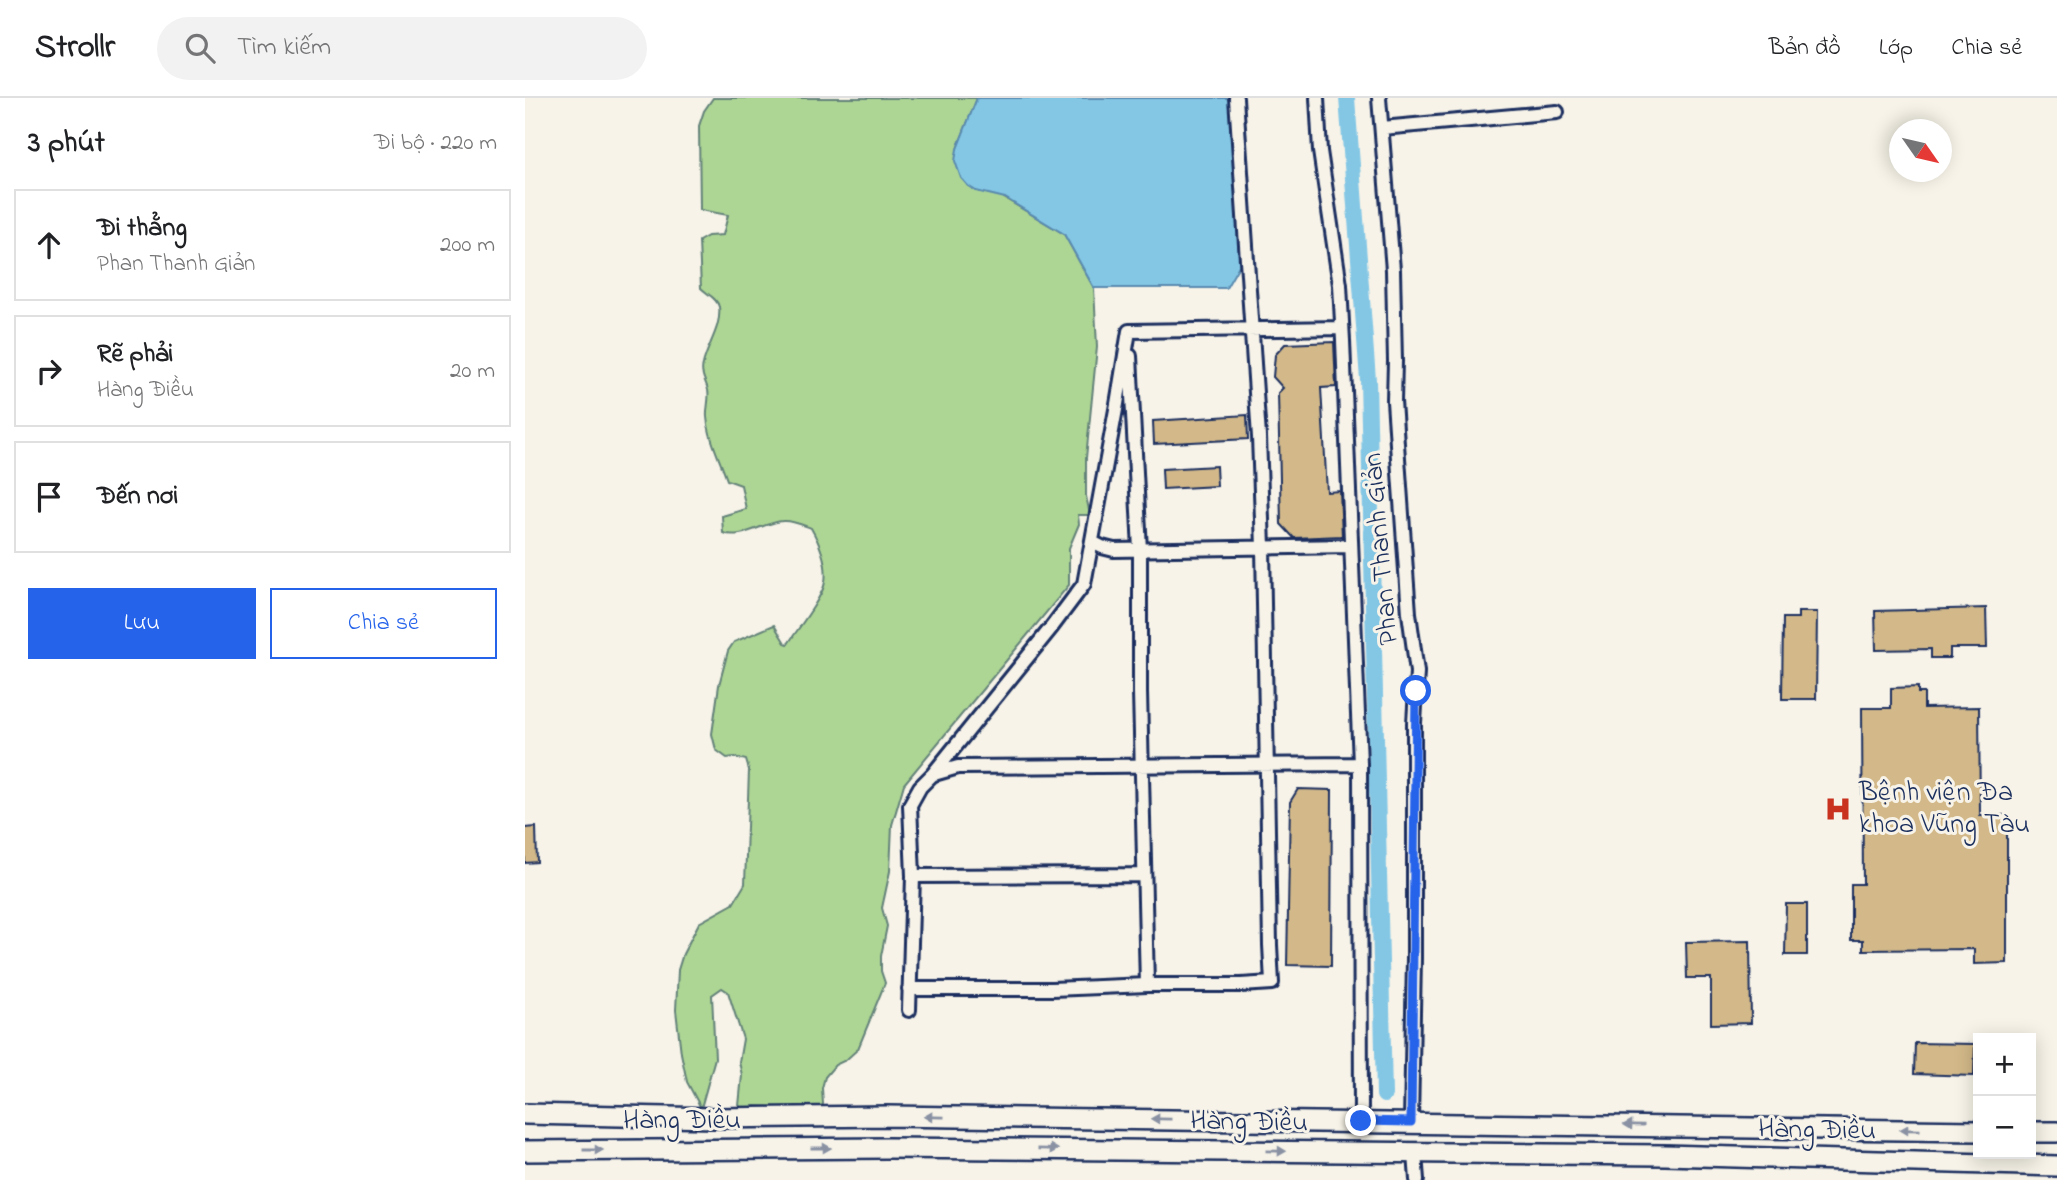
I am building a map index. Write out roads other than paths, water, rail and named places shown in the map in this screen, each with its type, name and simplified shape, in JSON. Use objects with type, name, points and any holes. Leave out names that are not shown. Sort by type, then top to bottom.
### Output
[{"type":"main road","name":"Hàng Điều","points":[[525,1114],[715,1118],[888,1116],[1361,1121],[1973,1131]]},
{"type":"main road","points":[[888,1116],[888,1148]]},
{"type":"main road","points":[[1665,1126],[1665,1155]]},
{"type":"main road","points":[[2036,1132],[2057,1132]]},
{"type":"main road","name":"Hàng Điều","points":[[525,1151],[888,1148],[1665,1155],[2057,1166]]},
{"type":"street","points":[[909,989],[1052,989],[1272,983],[1259,437],[1236,98]]},
{"type":"street","points":[[1317,98],[1320,151],[1340,285],[1342,328],[1360,764],[1361,1121]]},
{"type":"street","name":"Phan Thanh Giản","points":[[1379,98],[1393,270],[1394,401],[1409,613],[1417,672],[1414,723],[1411,1122]]},
{"type":"street","points":[[1382,128],[1557,113]]},
{"type":"street","points":[[1129,331],[1342,328]]},
{"type":"street","points":[[909,1010],[913,876],[910,805],[920,787],[1084,584],[1129,331]]},
{"type":"street","points":[[1129,331],[1140,550],[1143,875],[1147,985]]},
{"type":"street","points":[[1092,542],[1114,550],[1350,546]]},
{"type":"street","points":[[933,774],[958,767],[1360,764]]},
{"type":"street","points":[[913,876],[1143,875]]},
{"type":"street","points":[[1415,1154],[1417,1180]]},
{"type":"water","points":[[977,98],[1231,98],[1241,262],[1226,288],[1094,288],[1064,234],[1005,198],[976,191],[961,178],[955,161],[957,149]]},
{"type":"waterway","points":[[1347,98],[1368,380],[1384,1095]]},
{"type":"place","name":"Bệnh viện Đa khoa Vũng Tàu","points":[[1838,809]]}]
